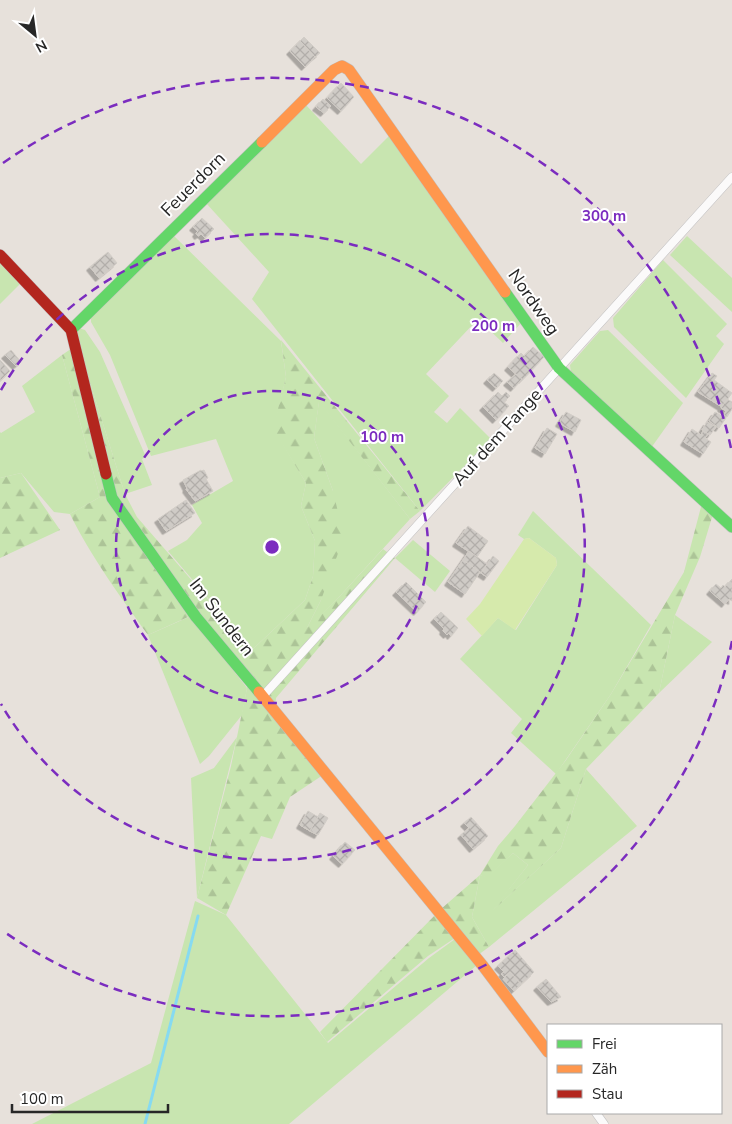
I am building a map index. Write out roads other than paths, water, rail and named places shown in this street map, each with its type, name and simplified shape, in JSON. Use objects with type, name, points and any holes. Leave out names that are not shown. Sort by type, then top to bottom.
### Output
[{"type":"street","name":"Feuerdorn","points":[[71,330],[334,70],[342,66]]},
{"type":"street","name":"Nordweg","points":[[342,66],[349,70],[559,368],[732,527]]},
{"type":"street","name":"Auf dem Fange","points":[[263,696],[732,177]]},
{"type":"street","name":"Im Sundern","points":[[0,255],[71,330],[112,498],[196,617],[263,696],[485,968],[547,1051]]},
{"type":"waterway","points":[[145,1124],[198,916]]}]
